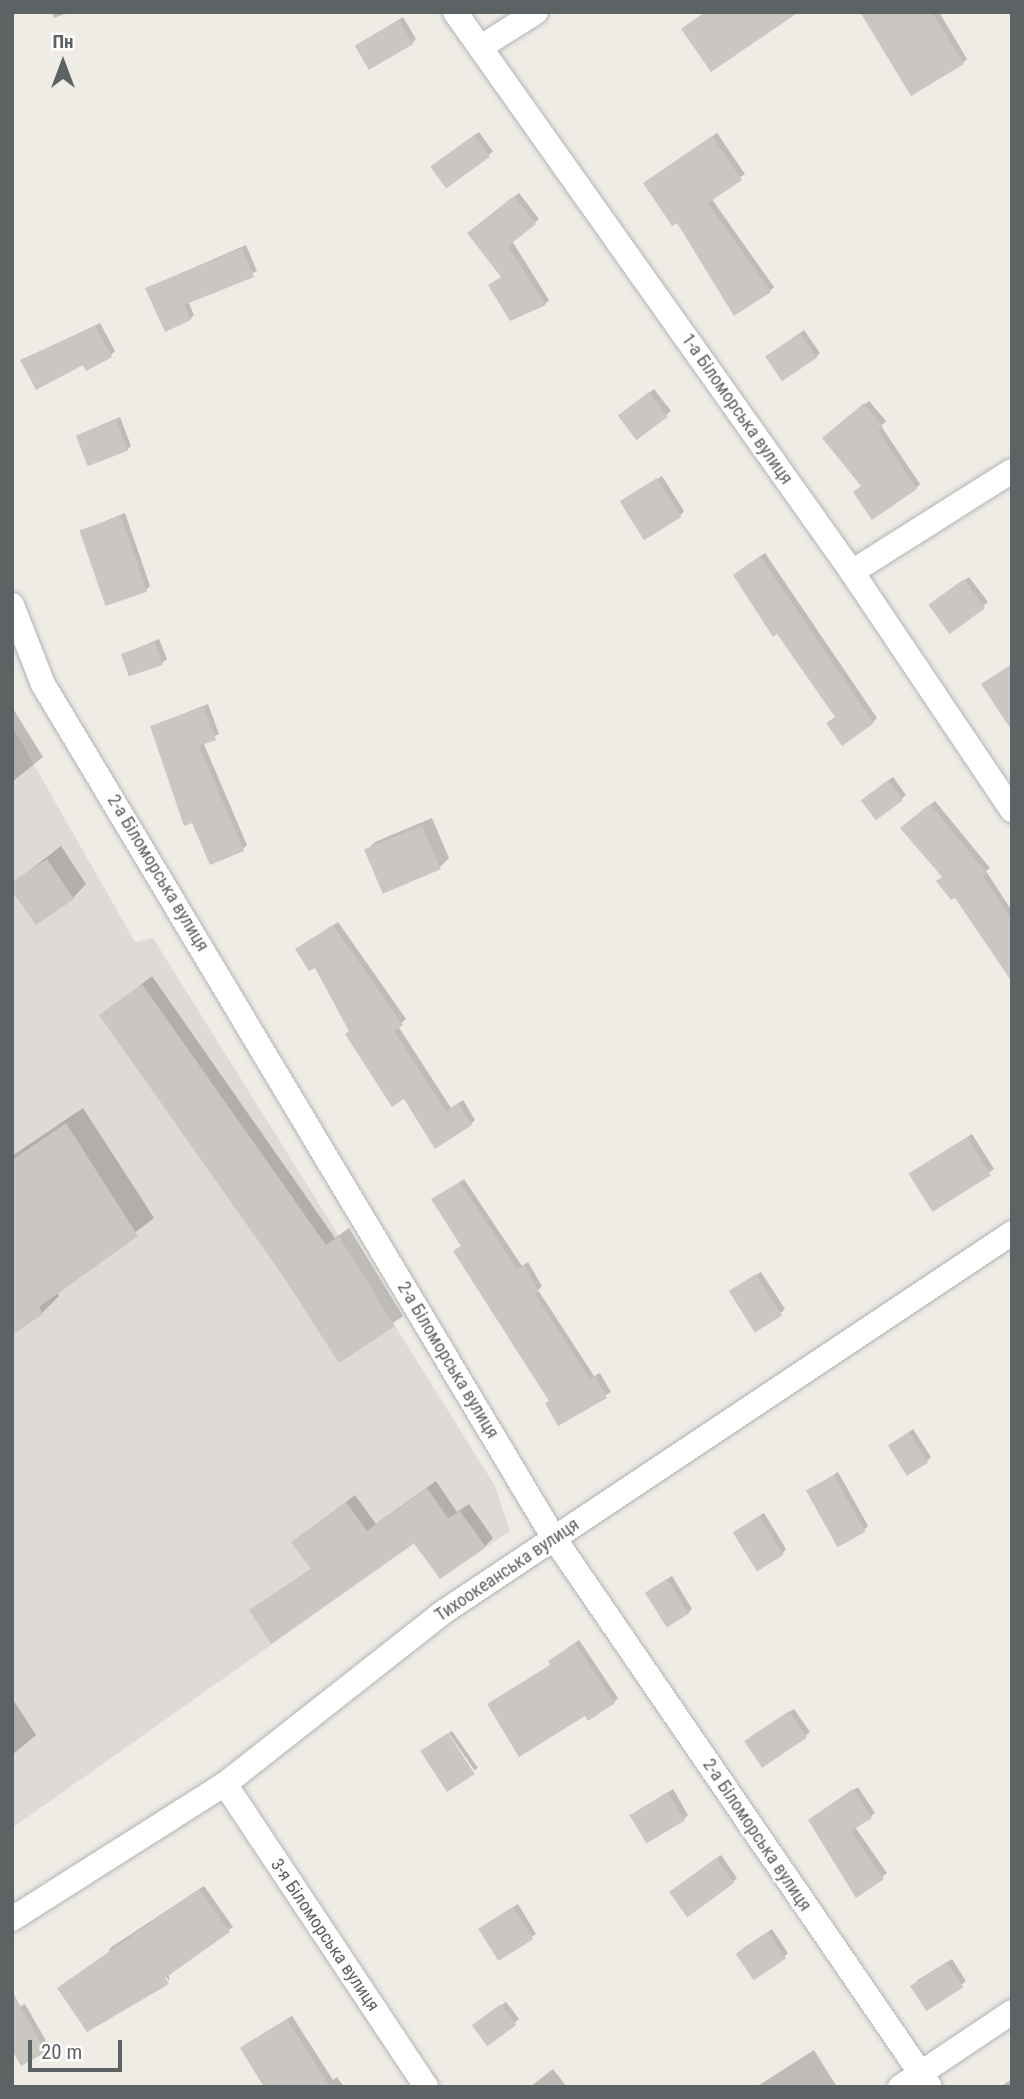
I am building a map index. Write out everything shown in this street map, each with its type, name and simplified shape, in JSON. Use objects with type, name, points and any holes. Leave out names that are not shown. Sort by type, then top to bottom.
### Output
[{"type":"street","name":"1-а Біломорська вулиця","points":[[455,12],[852,572],[1012,810]]},
{"type":"street","points":[[481,47],[536,12]]},
{"type":"street","points":[[852,572],[1012,471]]},
{"type":"street","name":"2-а Біломорська вулиця","points":[[12,605],[43,684],[554,1538],[925,2079]]},
{"type":"street","name":"Тихоокеанська вулиця","points":[[12,1919],[225,1784],[442,1612],[1012,1233]]},
{"type":"street","name":"3-я Біломорська вулиця","points":[[225,1784],[426,2087]]},
{"type":"street","points":[[900,2087],[925,2079],[1012,2012]]},
{"type":"shaded area","points":[[12,726],[135,942],[153,938],[495,1486],[510,1531],[440,1579],[414,1544],[12,1828]]},
{"type":"building","points":[[705,12],[799,12],[711,72],[681,29]]},
{"type":"building","points":[[860,12],[932,12],[964,64],[911,96]]},
{"type":"building","points":[[399,20],[413,44],[369,70],[355,46]]},
{"type":"building","points":[[474,135],[490,157],[446,189],[430,167]]},
{"type":"building","points":[[712,136],[742,180],[708,203],[771,292],[734,316],[677,223],[672,226],[643,183]]},
{"type":"building","points":[[514,196],[536,224],[508,246],[546,305],[510,321],[488,285],[501,277],[467,233]]},
{"type":"building","points":[[242,248],[254,277],[184,305],[191,320],[165,332],[145,288]]},
{"type":"building","points":[[95,326],[112,357],[86,371],[83,365],[36,390],[20,360]]},
{"type":"building","points":[[800,333],[817,358],[782,381],[765,356]]},
{"type":"building","points":[[649,392],[668,417],[637,440],[618,415]]},
{"type":"building","points":[[864,403],[883,427],[878,431],[917,489],[872,520],[853,492],[861,486],[822,438]]},
{"type":"building","points":[[116,420],[128,451],[88,466],[76,435]]},
{"type":"building","points":[[657,478],[681,517],[644,540],[620,501]]},
{"type":"building","points":[[121,516],[147,592],[105,606],[79,530]]},
{"type":"building","points":[[760,556],[874,723],[842,746],[826,723],[835,717],[777,634],[773,637],[733,575]]},
{"type":"building","points":[[964,579],[985,608],[950,634],[928,605]]},
{"type":"building","points":[[155,642],[163,665],[129,676],[121,654]]},
{"type":"building","points":[[1012,664],[1012,731],[981,684]]},
{"type":"building","points":[[204,707],[216,740],[199,746],[244,851],[210,865],[192,823],[184,826],[150,726]]},
{"type":"building","points":[[888,780],[903,800],[876,820],[861,800]]},
{"type":"building","points":[[930,804],[987,873],[983,876],[1012,920],[1012,982],[955,898],[951,900],[936,881],[942,877],[900,828]]},
{"type":"building","points":[[422,825],[441,869],[383,894],[364,850]]},
{"type":"building","points":[[47,859],[74,899],[36,925],[12,891],[12,882]]},
{"type":"building","points":[[333,925],[403,1025],[394,1031],[446,1111],[458,1103],[472,1125],[435,1149],[404,1099],[392,1107],[345,1034],[349,1031],[315,968],[309,971],[295,949]]},
{"type":"building","points":[[142,984],[326,1245],[339,1236],[395,1326],[339,1363],[283,1276],[99,1015]]},
{"type":"building","points":[[66,1123],[138,1236],[39,1307],[43,1314],[12,1335],[12,1160]]},
{"type":"building","points":[[967,1137],[991,1175],[932,1212],[908,1174]]},
{"type":"building","points":[[460,1182],[517,1269],[524,1265],[539,1292],[535,1294],[590,1379],[595,1376],[607,1398],[558,1426],[545,1403],[549,1401],[453,1251],[461,1246],[431,1199]]},
{"type":"building","points":[[756,1274],[782,1316],[755,1333],[729,1291]]},
{"type":"building","points":[[909,1432],[928,1463],[907,1476],[888,1445]]},
{"type":"building","points":[[834,1475],[866,1532],[838,1547],[806,1491]]},
{"type":"building","points":[[427,1488],[448,1518],[460,1511],[486,1547],[440,1579],[414,1543],[271,1644],[249,1610],[311,1569],[291,1542],[346,1502],[367,1531]]},
{"type":"building","points":[[759,1516],[783,1555],[757,1571],[733,1532]]},
{"type":"building","points":[[667,1579],[689,1614],[667,1628],[645,1593]]},
{"type":"building","points":[[575,1643],[615,1703],[588,1721],[585,1716],[519,1757],[487,1704],[550,1665],[548,1661]]},
{"type":"building","points":[[789,1711],[807,1738],[762,1768],[744,1741]]},
{"type":"building","points":[[448,1733],[475,1774],[447,1792],[420,1751]]},
{"type":"building","points":[[853,1789],[872,1818],[851,1831],[884,1879],[856,1898],[808,1820]]},
{"type":"building","points":[[668,1792],[685,1820],[646,1843],[629,1815]]},
{"type":"building","points":[[716,1858],[734,1883],[687,1917],[669,1892]]},
{"type":"building","points":[[199,1889],[230,1932],[165,1978],[169,1984],[87,2032],[57,1988]]},
{"type":"building","points":[[513,1907],[533,1939],[498,1961],[478,1929]]},
{"type":"building","points":[[768,1932],[786,1959],[754,1980],[736,1954]]},
{"type":"building","points":[[947,1962],[963,1987],[926,2011],[910,1986]]},
{"type":"building","points":[[12,1991],[46,2052],[21,2066],[12,2050]]},
{"type":"building","points":[[501,2004],[516,2025],[487,2046],[472,2025]]},
{"type":"building","points":[[287,2019],[330,2087],[264,2087],[240,2048]]}]
